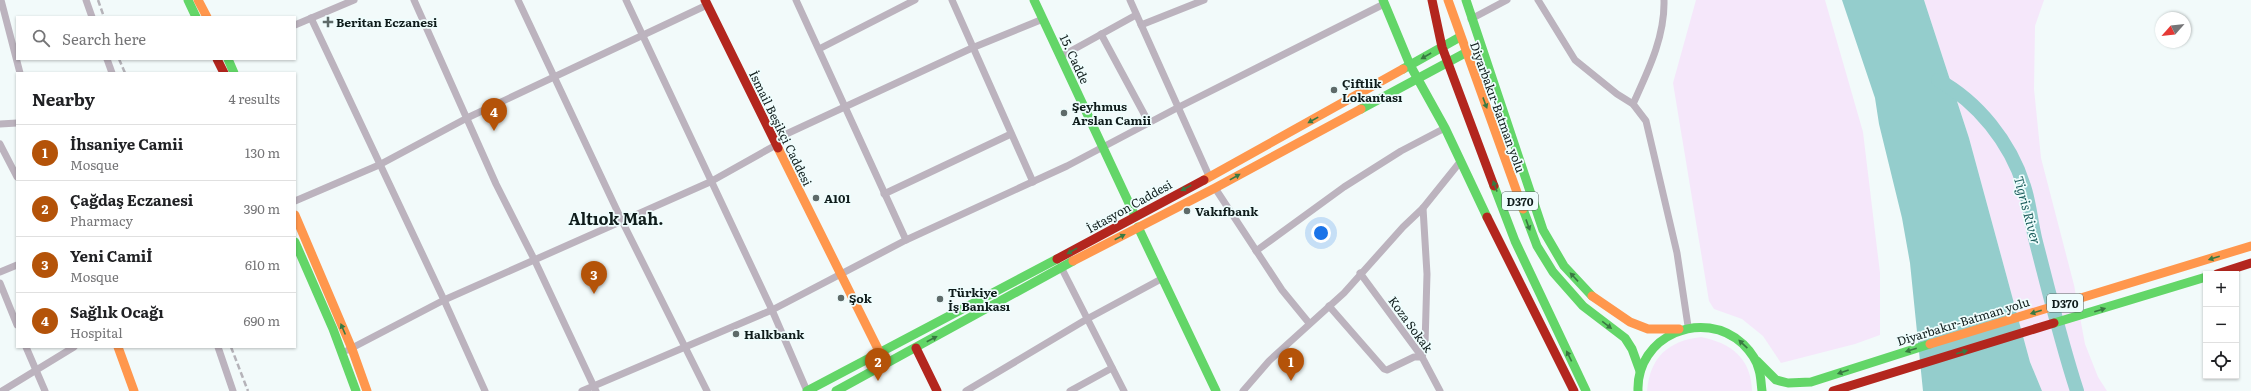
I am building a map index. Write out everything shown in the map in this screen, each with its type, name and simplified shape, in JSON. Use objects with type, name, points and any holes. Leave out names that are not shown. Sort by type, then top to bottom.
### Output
[{"type":"main road","points":[[188,0],[196,16]]},
{"type":"main road","points":[[198,0],[206,16]]},
{"type":"main road","name":"15. Cadde","points":[[1034,0],[1135,216]]},
{"type":"main road","points":[[1432,0],[1442,47],[1516,241],[1532,280],[1586,391]]},
{"type":"main road","name":"Diyarbakır-Batman yolu","points":[[1448,0],[1532,236],[1544,260],[1562,284],[1582,306],[1625,338],[1632,349],[1640,372]]},
{"type":"main road","name":"Diyarbakır-Batman yolu","points":[[1466,0],[1543,230],[1564,266],[1590,295],[1630,322],[1648,329],[1679,330]]},
{"type":"main road","points":[[1384,2],[1410,66],[1446,128],[1460,162],[1574,391]]},
{"type":"main road","name":"İsmail Beşikçi Caddesi","points":[[706,3],[880,353]]},
{"type":"main road","name":"İstasyon Caddesi","points":[[807,391],[1002,290],[1410,66],[1460,37]]},
{"type":"main road","name":"İstasyon Caddesi","points":[[836,391],[1061,267],[1215,188],[1467,52]]},
{"type":"main road","points":[[223,60],[224,72]]},
{"type":"main road","points":[[223,60],[233,72]]},
{"type":"main road","points":[[296,217],[352,349],[367,391]]},
{"type":"main road","points":[[1138,227],[1216,391]]},
{"type":"main road","points":[[296,244],[343,352],[356,391]]},
{"type":"main road","name":"Diyarbakır-Batman yolu","points":[[1757,361],[1776,380],[1799,384],[1839,374],[1880,359],[2251,246]]},
{"type":"main road","points":[[2226,271],[2251,264]]},
{"type":"main road","name":"D370","points":[[1833,391],[2203,278]]},
{"type":"main road","points":[[1637,389],[1642,364],[1653,347],[1669,333],[1688,326],[1709,326],[1729,332],[1746,344],[1757,361],[1762,381],[1762,391]]},
{"type":"main road","points":[[118,348],[134,391]]},
{"type":"main road","points":[[916,348],[937,391]]},
{"type":"street","points":[[1,0],[16,58]]},
{"type":"street","points":[[86,0],[92,16]]},
{"type":"street","points":[[296,25],[354,0]]},
{"type":"street","points":[[414,0],[496,184],[535,261],[595,388]]},
{"type":"street","points":[[518,0],[622,221],[707,391]]},
{"type":"street","points":[[626,0],[710,182],[772,310],[807,391]]},
{"type":"street","points":[[796,0],[906,240]]},
{"type":"street","points":[[819,49],[915,0]]},
{"type":"street","points":[[952,0],[972,48],[1033,182]]},
{"type":"street","points":[[1130,0],[1177,108],[1209,176]]},
{"type":"street","points":[[1141,25],[1204,0]]},
{"type":"street","points":[[1472,19],[1493,4],[1507,0]]},
{"type":"street","points":[[1538,0],[1575,60],[1617,94],[1633,104],[1646,121],[1678,253],[1688,326]]},
{"type":"street","points":[[1633,104],[1655,54],[1664,15],[1664,0]]},
{"type":"street","points":[[582,391],[595,388],[772,310],[906,240],[1033,182],[1103,147],[1384,2]]},
{"type":"street","points":[[296,202],[379,165],[467,118],[642,36],[706,3]]},
{"type":"street","points":[[1060,57],[1136,15]]},
{"type":"street","points":[[310,18],[444,300],[485,391]]},
{"type":"street","points":[[343,352],[352,349],[444,300],[535,261],[710,182],[776,145],[782,136],[972,48],[1043,19]]},
{"type":"street","points":[[1101,34],[1149,123]]},
{"type":"street","points":[[17,60],[20,72]]},
{"type":"street","points":[[107,60],[112,72]]},
{"type":"street","points":[[0,124],[16,123]]},
{"type":"street","points":[[1256,251],[1344,187],[1401,151],[1446,128]]},
{"type":"street","points":[[884,194],[1011,134]]},
{"type":"street","points":[[0,144],[16,175]]},
{"type":"street","points":[[1243,391],[1269,361],[1309,323],[1344,293],[1360,273],[1423,208],[1460,162]]},
{"type":"street","points":[[1215,188],[1282,290],[1309,323]]},
{"type":"street","points":[[1329,306],[1384,369],[1388,370],[1414,357],[1422,356],[1425,345],[1427,274],[1423,208]]},
{"type":"street","points":[[0,272],[16,265]]},
{"type":"street","points":[[1061,267],[1124,391]]},
{"type":"street","name":"Koza Sokak","points":[[1360,273],[1422,356],[1440,391]]},
{"type":"street","points":[[966,391],[1087,319],[1163,278]]},
{"type":"street","points":[[0,283],[2,293],[16,323]]},
{"type":"street","points":[[26,348],[45,391]]},
{"type":"street","points":[[2,391],[72,348]]},
{"type":"street","points":[[218,348],[233,391]]},
{"type":"street","points":[[1070,391],[1112,368]]},
{"type":"shaded area","points":[[1696,0],[1825,0],[1863,132],[1880,273],[1880,335],[1855,344],[1781,363],[1763,336],[1742,319],[1714,309],[1709,301],[1673,83]]},
{"type":"shaded area","points":[[1924,0],[2044,0],[2035,26],[2034,89],[2041,158],[2074,285],[2085,344],[2098,377],[2107,391],[2042,391],[2030,362],[1969,138]]},
{"type":"shaded area","points":[[1701,337],[1721,343],[1737,354],[1748,369],[1752,391],[1647,391],[1652,369],[1663,353],[1679,342]]},
{"type":"water","points":[[1842,0],[1924,0],[1969,138],[2030,362],[2042,391],[1923,391],[1910,263],[1902,218],[1879,124],[1875,98]]},
{"type":"waterway","name":"Tigris River","points":[[1938,80],[1953,89],[1966,100],[1991,125],[2001,139],[2018,170],[2026,193],[2036,242],[2060,336],[2077,391]]},
{"type":"railway","points":[[98,0],[104,16]]},
{"type":"railway","points":[[119,60],[125,72]]},
{"type":"railway","points":[[231,348],[248,391]]},
{"type":"traffic: fast","points":[[188,0],[196,16]]},
{"type":"traffic: fast","points":[[1034,0],[1135,216]]},
{"type":"traffic: fast","points":[[1383,0],[1410,65],[1445,128],[1487,217]]},
{"type":"traffic: fast","points":[[1466,0],[1543,230],[1564,266],[1592,296]]},
{"type":"traffic: fast","points":[[1403,69],[1460,37]]},
{"type":"traffic: fast","points":[[1361,109],[1467,52]]},
{"type":"traffic: fast","points":[[228,60],[234,72]]},
{"type":"traffic: fast","points":[[1494,186],[1515,241],[1586,391]]},
{"type":"traffic: fast","points":[[1523,209],[1537,246],[1553,272],[1583,306],[1625,338],[1632,349],[1640,371]]},
{"type":"traffic: fast","points":[[1138,227],[1216,391]]},
{"type":"traffic: fast","points":[[296,244],[333,329],[356,391]]},
{"type":"traffic: fast","points":[[807,391],[1057,259]]},
{"type":"traffic: fast","points":[[836,391],[1073,261]]},
{"type":"traffic: fast","points":[[2054,323],[2203,278]]},
{"type":"traffic: fast","points":[[1638,391],[1640,372],[1648,355],[1660,342],[1675,333],[1692,328],[1709,328],[1727,333],[1743,344],[1755,359],[1758,366],[1762,391]]},
{"type":"traffic: fast","points":[[1757,361],[1776,380],[1788,383],[1811,382],[1930,344]]},
{"type":"traffic: slow","points":[[198,0],[206,16]]},
{"type":"traffic: slow","points":[[1448,0],[1523,209]]},
{"type":"traffic: slow","points":[[1204,180],[1403,69]]},
{"type":"traffic: slow","points":[[1073,261],[1215,188],[1361,109]]},
{"type":"traffic: slow","points":[[778,148],[880,353]]},
{"type":"traffic: slow","points":[[296,217],[352,349],[367,391]]},
{"type":"traffic: slow","points":[[1930,344],[2251,246]]},
{"type":"traffic: slow","points":[[1592,296],[1630,322],[1648,329],[1679,329]]},
{"type":"traffic: slow","points":[[118,348],[134,391]]},
{"type":"traffic: jam","points":[[705,0],[778,148]]},
{"type":"traffic: jam","points":[[1432,0],[1442,47],[1494,186]]},
{"type":"traffic: jam","points":[[218,60],[224,72]]},
{"type":"traffic: jam","points":[[1057,259],[1204,180]]},
{"type":"traffic: jam","points":[[1487,217],[1574,391]]},
{"type":"traffic: jam","points":[[2226,271],[2251,263]]},
{"type":"traffic: jam","points":[[1833,391],[2054,323]]},
{"type":"traffic: jam","points":[[916,348],[937,391]]},
{"type":"place","name":"Beritan Eczanesi","points":[[328,22]]},
{"type":"place","name":"Çiftlik Lokantası","points":[[1334,90]]},
{"type":"place","name":"Şeyhmus Arslan Camii","points":[[1064,113]]},
{"type":"place","name":"Sağlık Ocağı","points":[[494,131]]},
{"type":"place","name":"A101","points":[[816,198]]},
{"type":"place","name":"Vakıfbank","points":[[1187,211]]},
{"type":"place","name":"Yeni Camiİ","points":[[594,294]]},
{"type":"place","name":"Şok","points":[[841,298]]},
{"type":"place","name":"Türkiye İş Bankası","points":[[940,299]]},
{"type":"place","name":"Halkbank","points":[[736,334]]},
{"type":"place","name":"Çağdaş Eczanesi","points":[[878,381]]},
{"type":"place","name":"İhsaniye Camii","points":[[1291,381]]},
{"type":"district","name":"Altıok Mah.","points":[[616,218]]}]
